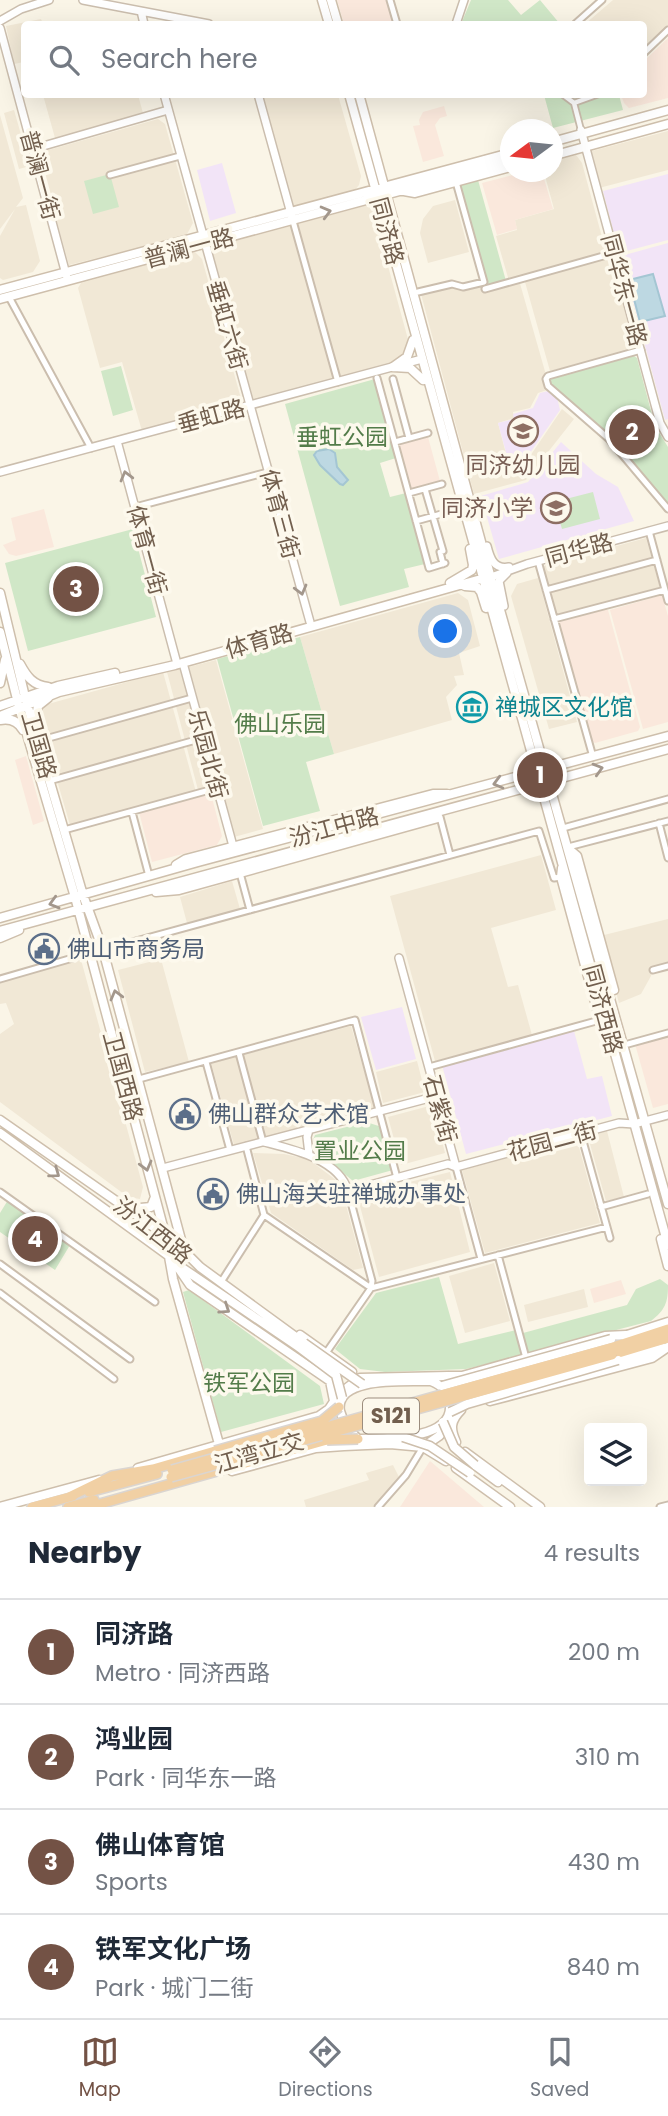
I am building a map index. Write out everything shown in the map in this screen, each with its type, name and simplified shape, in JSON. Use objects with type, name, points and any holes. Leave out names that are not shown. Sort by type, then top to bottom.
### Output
[{"type":"highway","name":"S121","points":[[613,1350],[668,1329]]},
{"type":"highway","name":"S121","points":[[32,1507],[69,1502],[613,1350],[668,1338]]},
{"type":"highway","points":[[69,1502],[112,1476],[153,1469],[217,1447],[319,1419],[336,1404]]},
{"type":"highway","points":[[319,1419],[331,1429],[332,1436],[326,1444]]},
{"type":"highway","points":[[89,1507],[221,1469],[358,1439]]},
{"type":"main road","points":[[322,0],[328,21]]},
{"type":"main road","points":[[331,0],[337,21]]},
{"type":"main road","name":"同济路","points":[[348,98],[375,169]]},
{"type":"main road","name":"同济路","points":[[360,98],[375,169],[486,575],[539,746],[542,771]]},
{"type":"main road","points":[[365,98],[381,155],[375,169]]},
{"type":"main road","points":[[563,146],[668,108]]},
{"type":"main road","points":[[563,139],[583,138],[668,121]]},
{"type":"main road","points":[[563,150],[583,138]]},
{"type":"main road","points":[[400,187],[500,154]]},
{"type":"main road","points":[[400,187],[500,163]]},
{"type":"main road","points":[[400,187],[415,193],[500,170]]},
{"type":"main road","name":"普澜一路","points":[[3,292],[203,240],[290,211],[380,187],[400,187]]},
{"type":"main road","name":"普澜一路","points":[[203,240],[293,221],[383,197],[400,187]]},
{"type":"main road","name":"同济路","points":[[383,197],[383,214],[416,344],[426,371],[473,552],[486,575]]},
{"type":"main road","points":[[393,367],[407,357],[416,344]]},
{"type":"main road","points":[[393,367],[410,368],[423,380],[473,552],[471,570],[450,585]]},
{"type":"main road","points":[[423,380],[426,371]]},
{"type":"main road","name":"体育路","points":[[22,702],[60,688],[179,661],[486,575]]},
{"type":"main road","points":[[450,585],[477,587],[481,592],[517,717],[525,724]]},
{"type":"main road","name":"体育路","points":[[179,661],[310,622],[450,585]]},
{"type":"main road","points":[[0,593],[10,653],[0,682]]},
{"type":"main road","points":[[487,611],[493,597],[504,606],[542,740],[539,746]]},
{"type":"main road","name":"同济路","points":[[493,597],[525,724],[542,771]]},
{"type":"main road","points":[[0,632],[10,653],[30,680],[39,686],[60,688]]},
{"type":"main road","name":"卫国路","points":[[10,653],[22,702],[64,830],[79,896]]},
{"type":"main road","points":[[35,741],[35,712],[43,701],[60,688]]},
{"type":"main road","points":[[0,706],[22,702]]},
{"type":"main road","points":[[0,718],[22,702]]},
{"type":"main road","points":[[0,718],[14,720],[35,741]]},
{"type":"main road","name":"汾江中路","points":[[1,918],[620,750],[668,734]]},
{"type":"main road","name":"卫国路","points":[[35,741],[79,896]]},
{"type":"main road","name":"汾江中路","points":[[0,931],[668,752]]},
{"type":"main road","name":"同济西路","points":[[542,771],[563,828],[668,1204]]},
{"type":"main road","name":"同济西路","points":[[546,784],[587,954],[632,1124],[668,1245]]},
{"type":"main road","points":[[167,871],[186,859],[233,846],[433,793],[457,794]]},
{"type":"main road","points":[[139,893],[179,890],[449,815],[461,806]]},
{"type":"main road","points":[[568,847],[577,856],[647,1121],[668,1189]]},
{"type":"main road","points":[[563,861],[561,877],[632,1124],[668,1266]]},
{"type":"main road","name":"卫国西路","points":[[79,896],[89,907],[103,950],[184,1251]]},
{"type":"main road","name":"卫国西路","points":[[79,896],[78,911],[165,1234],[173,1279]]},
{"type":"main road","points":[[0,938],[44,919]]},
{"type":"main road","points":[[587,954],[586,969],[596,984]]},
{"type":"main road","name":"汾江西路","points":[[0,1119],[165,1234],[302,1345]]},
{"type":"main road","name":"汾江西路","points":[[0,1133],[175,1263],[266,1325],[302,1345]]},
{"type":"main road","points":[[130,1209],[151,1207],[155,1197]]},
{"type":"main road","points":[[181,1239],[191,1253],[219,1279],[326,1353],[361,1381]]},
{"type":"main road","points":[[184,1251],[175,1263],[173,1279],[217,1447]]},
{"type":"main road","points":[[175,1263],[190,1285],[330,1381],[336,1404],[346,1425],[358,1439],[403,1437],[429,1432],[466,1407],[613,1350],[626,1335]]},
{"type":"main road","points":[[247,1312],[251,1326]]},
{"type":"main road","points":[[442,1386],[526,1358],[605,1336],[626,1335],[668,1322]]},
{"type":"main road","points":[[251,1326],[266,1325]]},
{"type":"main road","points":[[302,1345],[361,1381],[430,1381],[442,1386],[449,1397],[450,1412],[447,1422],[439,1436],[423,1447]]},
{"type":"main road","points":[[302,1345],[336,1375],[335,1436],[344,1446]]},
{"type":"main road","points":[[336,1404],[361,1381],[447,1376],[462,1378],[613,1350],[668,1347]]},
{"type":"main road","points":[[652,1358],[668,1347]]},
{"type":"main road","points":[[450,1412],[668,1354]]},
{"type":"main road","points":[[447,1376],[454,1379],[466,1407]]},
{"type":"main road","points":[[462,1378],[458,1388],[466,1407]]},
{"type":"main road","points":[[447,1422],[454,1447],[475,1465],[538,1507]]},
{"type":"main road","points":[[447,1422],[457,1445],[538,1507]]},
{"type":"main road","points":[[403,1437],[430,1446],[517,1507]]},
{"type":"main road","points":[[101,1507],[326,1444],[423,1447],[510,1507]]},
{"type":"main road","points":[[0,1507],[112,1476]]},
{"type":"street","points":[[0,21],[21,9],[49,0]]},
{"type":"street","points":[[83,0],[193,21]]},
{"type":"street","points":[[390,0],[396,21]]},
{"type":"street","points":[[457,21],[464,0]]},
{"type":"street","points":[[578,21],[602,0]]},
{"type":"street","points":[[141,11],[143,21]]},
{"type":"street","name":"普澜一街","points":[[0,28],[67,277]]},
{"type":"street","points":[[647,50],[668,30]]},
{"type":"street","name":"垂虹六街","points":[[165,98],[250,406]]},
{"type":"street","points":[[259,98],[338,382]]},
{"type":"street","points":[[567,98],[574,103],[583,138]]},
{"type":"street","points":[[574,103],[588,98]]},
{"type":"street","points":[[33,149],[168,110]]},
{"type":"street","name":"同华东一路","points":[[583,138],[660,423],[668,437]]},
{"type":"street","points":[[110,175],[180,156]]},
{"type":"street","points":[[418,292],[452,284],[463,287],[484,282],[456,182]]},
{"type":"street","points":[[485,289],[614,253]]},
{"type":"street","points":[[3,292],[91,448]]},
{"type":"street","points":[[641,350],[548,376],[546,382],[556,394],[609,439],[668,509]]},
{"type":"street","name":"垂虹路","points":[[0,472],[422,359]]},
{"type":"street","points":[[377,378],[429,568],[444,563],[425,489]]},
{"type":"street","points":[[381,390],[394,382],[409,438]]},
{"type":"street","name":"体育三街","points":[[250,406],[310,622]]},
{"type":"street","points":[[395,442],[428,433]]},
{"type":"street","name":"体育一街","points":[[117,441],[179,661]]},
{"type":"street","points":[[135,507],[268,472]]},
{"type":"street","points":[[409,494],[442,484]]},
{"type":"street","points":[[416,521],[445,513]]},
{"type":"street","name":"同华路","points":[[503,570],[668,526]]},
{"type":"street","points":[[649,531],[668,599]]},
{"type":"street","points":[[487,546],[491,560],[503,570]]},
{"type":"street","points":[[546,590],[657,560]]},
{"type":"street","points":[[538,561],[593,757]]},
{"type":"street","points":[[504,606],[499,581],[505,574],[527,564]]},
{"type":"street","name":"体育路","points":[[486,575],[503,570]]},
{"type":"street","points":[[554,619],[665,590]]},
{"type":"street","name":"乐园北街","points":[[179,661],[192,698],[233,846]]},
{"type":"street","points":[[35,741],[192,698]]},
{"type":"street","points":[[49,781],[203,738]]},
{"type":"street","points":[[64,830],[217,788]]},
{"type":"street","points":[[563,828],[668,799]]},
{"type":"street","points":[[132,812],[149,876]]},
{"type":"street","points":[[440,817],[450,855]]},
{"type":"street","points":[[568,847],[668,821]]},
{"type":"street","points":[[659,823],[668,858]]},
{"type":"street","points":[[103,950],[539,831],[554,878],[561,877]]},
{"type":"street","points":[[240,873],[250,910]]},
{"type":"street","points":[[0,979],[90,953]]},
{"type":"street","name":"石紫街","points":[[399,958],[481,1259]]},
{"type":"street","points":[[653,970],[668,966]]},
{"type":"street","points":[[139,1079],[355,1020],[397,1178]]},
{"type":"street","points":[[429,1067],[600,1020]]},
{"type":"street","points":[[628,1044],[668,1032]]},
{"type":"street","points":[[239,1053],[263,1142]]},
{"type":"street","points":[[206,1062],[230,1150]]},
{"type":"street","points":[[163,1168],[437,1096]]},
{"type":"street","name":"花园二街","points":[[348,1191],[448,1164],[456,1167],[618,1123],[632,1124],[668,1115]]},
{"type":"street","points":[[309,1130],[309,1154]]},
{"type":"street","points":[[581,1134],[610,1238]]},
{"type":"street","points":[[290,1135],[290,1149]]},
{"type":"street","points":[[263,1142],[309,1154],[345,1181],[348,1191],[372,1281],[371,1288],[326,1353]]},
{"type":"street","points":[[246,1146],[264,1215],[371,1288],[607,1227]]},
{"type":"street","points":[[0,1192],[155,1301]]},
{"type":"street","points":[[601,1207],[648,1194]]},
{"type":"street","points":[[219,1279],[264,1215]]},
{"type":"street","points":[[498,1255],[526,1358]]},
{"type":"street","points":[[0,1264],[130,1359]]},
{"type":"street","points":[[0,1293],[114,1379]]},
{"type":"street","points":[[378,1507],[406,1475],[423,1447]]},
{"type":"street","points":[[660,1507],[668,1505]]},
{"type":"shaded area","points":[[337,0],[388,0],[393,21],[343,21]]},
{"type":"shaded area","points":[[613,0],[668,0],[668,27],[647,46],[647,21],[588,21]]},
{"type":"shaded area","points":[[21,23],[21,63],[14,64],[6,26]]},
{"type":"shaded area","points":[[668,38],[668,98],[629,108],[622,98],[647,98],[647,58]]},
{"type":"shaded area","points":[[44,98],[139,98],[143,113],[55,138]]},
{"type":"shaded area","points":[[262,98],[339,98],[361,176],[359,185],[354,191],[292,208]]},
{"type":"shaded area","points":[[444,106],[447,116],[440,118],[435,125],[444,156],[423,162],[413,126],[420,125],[423,112]]},
{"type":"shaded area","points":[[14,110],[30,166],[19,169],[4,113]]},
{"type":"shaded area","points":[[0,115],[23,198],[16,207],[26,205],[40,261],[33,272],[3,280],[0,278],[0,236],[15,209],[0,229]]},
{"type":"shaded area","points":[[158,119],[165,124],[193,223],[186,236],[69,265],[38,153]]},
{"type":"shaded area","points":[[668,131],[668,170],[599,188],[592,151]]},
{"type":"shaded area","points":[[576,155],[582,163],[606,252],[509,281],[496,236],[517,230],[515,220],[554,209],[547,182],[563,182],[563,158]]},
{"type":"shaded area","points":[[222,163],[236,213],[210,221],[197,170]]},
{"type":"shaded area","points":[[668,174],[668,240],[619,253],[603,191]]},
{"type":"shaded area","points":[[500,178],[500,182],[545,182],[553,209],[515,220],[517,229],[497,235],[482,183]]},
{"type":"shaded area","points":[[455,200],[469,252],[428,263],[420,233],[423,219],[433,206]]},
{"type":"shaded area","points":[[368,205],[373,211],[409,343],[406,355],[392,364],[252,401],[211,251],[217,246]]},
{"type":"shaded area","points":[[668,243],[668,419],[665,420],[621,256]]},
{"type":"shaded area","points":[[194,251],[202,259],[242,402],[237,406],[142,431],[122,362],[100,368],[78,288],[81,283]]},
{"type":"shaded area","points":[[609,256],[637,347],[550,371],[525,282]]},
{"type":"shaded area","points":[[519,280],[550,389],[538,393],[530,408],[513,412],[514,418],[498,423],[510,469],[524,465],[562,409],[574,419],[526,480],[474,494],[421,294],[451,286],[483,283],[484,288]]},
{"type":"shaded area","name":"同济幼儿园","points":[[548,391],[557,397],[560,410],[523,463],[510,467],[498,423],[514,419],[513,414],[533,408],[540,393]]},
{"type":"shaded area","points":[[428,437],[440,481],[411,489],[399,445]]},
{"type":"shaded area","name":"同济小学","points":[[561,442],[596,474],[618,487],[634,521],[499,559],[481,496],[528,482]]},
{"type":"shaded area","points":[[44,509],[54,547],[16,556],[9,554],[3,545],[16,540],[11,518]]},
{"type":"shaded area","points":[[646,538],[660,587],[557,616],[543,566]]},
{"type":"shaded area","points":[[538,578],[577,722],[549,729],[511,596],[517,584]]},
{"type":"shaded area","points":[[458,593],[468,600],[480,646],[459,653],[464,675],[454,676],[457,685],[446,697],[452,720],[334,754],[300,637]]},
{"type":"shaded area","points":[[662,595],[668,616],[668,722],[643,729],[610,610]]},
{"type":"shaded area","points":[[608,610],[640,727],[638,731],[595,743],[592,741],[559,623]]},
{"type":"shaded area","points":[[216,660],[263,829],[234,837],[189,667]]},
{"type":"shaded area","points":[[181,668],[213,786],[198,790],[167,672]]},
{"type":"shaded area","points":[[163,672],[196,792],[70,825],[38,715],[41,706]]},
{"type":"shaded area","points":[[26,756],[44,821],[33,825],[15,760]]},
{"type":"shaded area","points":[[211,794],[222,836],[217,845],[152,862],[139,812]]},
{"type":"shaded area","points":[[541,855],[556,910],[491,928],[508,987],[518,985],[532,1035],[435,1061],[390,896]]},
{"type":"shaded area","points":[[232,881],[240,909],[187,923],[180,897]]},
{"type":"shaded area","points":[[668,919],[668,964],[652,969],[641,994],[619,1003],[600,936]]},
{"type":"shaded area","points":[[80,956],[143,1187],[140,1199],[128,1197],[0,1102],[0,1034],[14,1024],[6,1003],[0,1004],[0,980]]},
{"type":"shaded area","points":[[161,959],[189,1062],[145,1072],[118,970]]},
{"type":"shaded area","points":[[402,1007],[416,1059],[376,1070],[361,1017]]},
{"type":"shaded area","points":[[351,1026],[375,1108],[234,1145],[211,1063]]},
{"type":"shaded area","points":[[574,1031],[587,1079],[602,1076],[612,1116],[466,1154],[442,1065]]},
{"type":"shaded area","points":[[668,1035],[668,1104],[653,1108],[635,1044]]},
{"type":"shaded area","points":[[417,1061],[425,1092],[383,1103],[376,1072]]},
{"type":"shaded area","points":[[433,1105],[445,1153],[401,1165],[388,1117]]},
{"type":"shaded area","points":[[607,1131],[624,1197],[606,1201],[588,1137]]},
{"type":"shaded area","points":[[577,1140],[600,1223],[485,1253],[462,1170]]},
{"type":"shaded area","points":[[253,1153],[284,1154],[308,1159],[340,1183],[363,1268],[353,1270],[271,1213]]},
{"type":"shaded area","points":[[450,1172],[470,1252],[379,1277],[357,1195]]},
{"type":"shaded area","points":[[494,1263],[510,1321],[465,1333],[449,1276]]},
{"type":"shaded area","points":[[621,1280],[626,1294],[594,1303],[590,1289]]},
{"type":"shaded area","points":[[584,1289],[588,1307],[528,1322],[524,1305]]},
{"type":"shaded area","points":[[430,1461],[484,1507],[400,1507]]},
{"type":"shaded area","points":[[393,1465],[399,1477],[373,1507],[306,1507],[304,1500],[369,1480],[366,1473]]},
{"type":"green space","points":[[471,0],[508,0],[521,15],[540,0],[558,21],[462,21]]},
{"type":"green space","points":[[545,98],[620,98],[623,110],[563,125],[563,119],[551,119]]},
{"type":"green space","points":[[110,174],[119,207],[93,214],[84,181]]},
{"type":"green space","points":[[478,180],[506,281],[487,286],[459,185]]},
{"type":"green space","points":[[634,356],[637,358],[655,426],[668,447],[668,504],[611,437],[550,385],[549,381]]},
{"type":"green space","points":[[121,366],[133,410],[113,416],[101,371]]},
{"type":"green space","name":"垂虹公园","points":[[375,379],[396,458],[380,463],[390,497],[406,493],[425,564],[404,569],[409,587],[340,606],[285,404]]},
{"type":"green space","points":[[593,492],[600,519],[562,529],[554,502]]},
{"type":"green space","points":[[133,529],[156,617],[28,651],[5,563]]},
{"type":"green space","name":"佛山乐园","points":[[300,637],[334,754],[306,762],[320,811],[263,826],[217,659]]},
{"type":"green space","name":"置业公园","points":[[366,1122],[382,1127],[393,1170],[353,1181],[317,1151],[313,1140],[315,1135]]},
{"type":"green space","points":[[8,1200],[70,1245],[55,1270],[0,1232],[0,1213]]},
{"type":"green space","points":[[439,1277],[458,1344],[516,1330],[522,1355],[466,1369],[385,1372],[360,1369],[335,1349],[376,1293]]},
{"type":"green space","points":[[660,1279],[668,1285],[666,1301],[663,1310],[651,1321],[527,1353],[523,1333],[627,1305],[636,1289]]},
{"type":"green space","name":"铁军公园","points":[[189,1290],[320,1386],[324,1404],[221,1432],[183,1292]]},
{"type":"water","points":[[653,274],[665,316],[640,322],[629,280]]},
{"type":"water","points":[[329,449],[335,453],[337,467],[348,480],[343,485],[320,465],[314,455],[317,451]]},
{"type":"place","name":"同济幼儿园","points":[[523,431]]},
{"type":"place","name":"鸿业园","points":[[632,432]]},
{"type":"place","name":"同济小学","points":[[556,508]]},
{"type":"place","name":"佛山体育馆","points":[[76,589]]},
{"type":"place","name":"禅城区文化馆","points":[[472,707]]},
{"type":"place","name":"同济路","points":[[540,775]]},
{"type":"place","name":"佛山市商务局","points":[[44,949]]},
{"type":"place","name":"佛山群众艺术馆","points":[[185,1114]]},
{"type":"place","name":"佛山海关驻禅城办事处","points":[[213,1194]]},
{"type":"place","name":"铁军文化广场","points":[[35,1239]]}]
